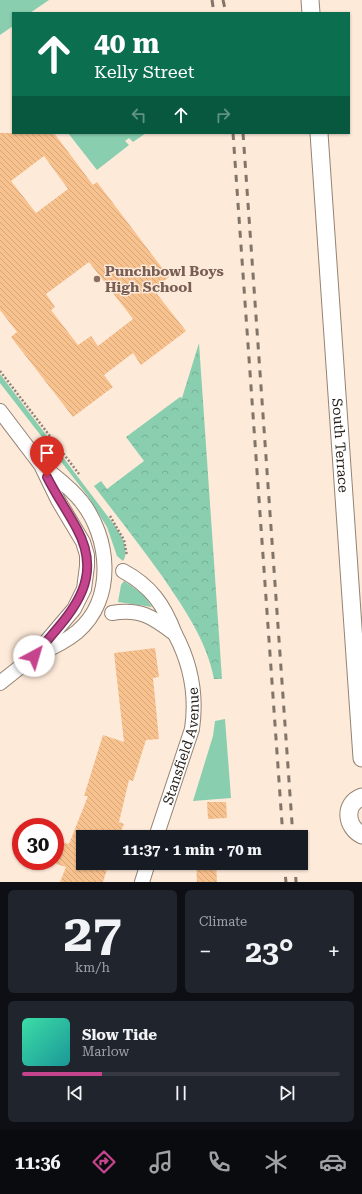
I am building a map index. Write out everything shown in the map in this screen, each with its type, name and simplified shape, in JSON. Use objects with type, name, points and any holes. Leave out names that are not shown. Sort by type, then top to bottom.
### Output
[{"type":"street","points":[[310,0],[311,12]]},
{"type":"street","name":"South Terrace","points":[[320,134],[362,758]]},
{"type":"street","points":[[0,411],[41,465],[58,500],[77,529],[87,555],[86,579],[80,599],[74,609],[34,656],[0,682]]},
{"type":"street","points":[[34,656],[62,643],[78,631],[88,620],[100,596],[104,580],[105,559],[98,530],[87,509],[69,488],[41,465]]},
{"type":"street","name":"Stansfield Avenue","points":[[123,571],[142,583],[156,597],[167,613],[175,634],[185,653],[194,689],[195,712],[192,729],[158,830]]},
{"type":"street","name":"Stansfield Avenue","points":[[112,613],[125,611],[141,612],[158,620],[175,634]]},
{"type":"street","points":[[362,797],[353,803],[348,814],[352,827],[362,835]]},
{"type":"street","points":[[142,882],[146,870]]},
{"type":"path","points":[[0,371],[80,475]]},
{"type":"path","points":[[106,511],[124,540],[127,556]]},
{"type":"green space","points":[[0,0],[49,0],[31,12],[12,12],[12,27],[0,35]]},
{"type":"green space","points":[[69,134],[145,134],[133,142],[129,138],[125,141],[129,145],[97,170]]},
{"type":"green space","points":[[199,343],[222,679],[214,679],[206,651],[194,625],[178,600],[162,576],[94,486],[101,481],[107,489],[144,461],[126,437],[180,397],[182,398]]},
{"type":"green space","points":[[0,374],[115,526],[122,538],[125,548],[126,553],[123,561],[117,556],[107,527],[87,495],[0,383]]},
{"type":"green space","points":[[124,581],[143,594],[152,607],[118,602],[121,585]]},
{"type":"green space","points":[[225,719],[231,798],[193,801],[213,736],[215,721]]},
{"type":"building","points":[[0,133],[55,134],[93,185],[97,182],[169,277],[153,289],[186,331],[141,365],[133,353],[104,375],[113,387],[73,417],[11,337],[17,332],[0,310]],"holes":[[[44,156],[68,189],[36,213],[11,181]],[[89,262],[133,319],[98,346],[91,336],[78,345],[51,310],[55,307],[46,294]]]},
{"type":"building","points":[[155,648],[159,677],[153,678],[159,739],[146,740],[133,781],[129,780],[119,822],[124,824],[121,830],[76,830],[76,870],[107,870],[103,882],[60,882],[66,867],[64,866],[64,842],[69,844],[88,796],[84,796],[103,735],[124,742],[114,653]]},
{"type":"building","points":[[207,802],[226,802],[227,818],[208,819]]},
{"type":"building","points":[[196,870],[216,870],[217,882],[197,882]]},
{"type":"railway","points":[[212,0],[214,12]]},
{"type":"railway","points":[[223,0],[226,12]]},
{"type":"railway","points":[[233,134],[283,830]]},
{"type":"railway","points":[[243,134],[293,830]]},
{"type":"railway","points":[[285,870],[286,882]]},
{"type":"railway","points":[[295,870],[296,882]]},
{"type":"place","name":"Punchbowl Boys High School","points":[[97,279]]},
{"type":"route","points":[[34,656],[74,609],[80,599],[84,589],[87,566],[87,555],[83,542],[77,529],[58,500],[47,477]]}]
